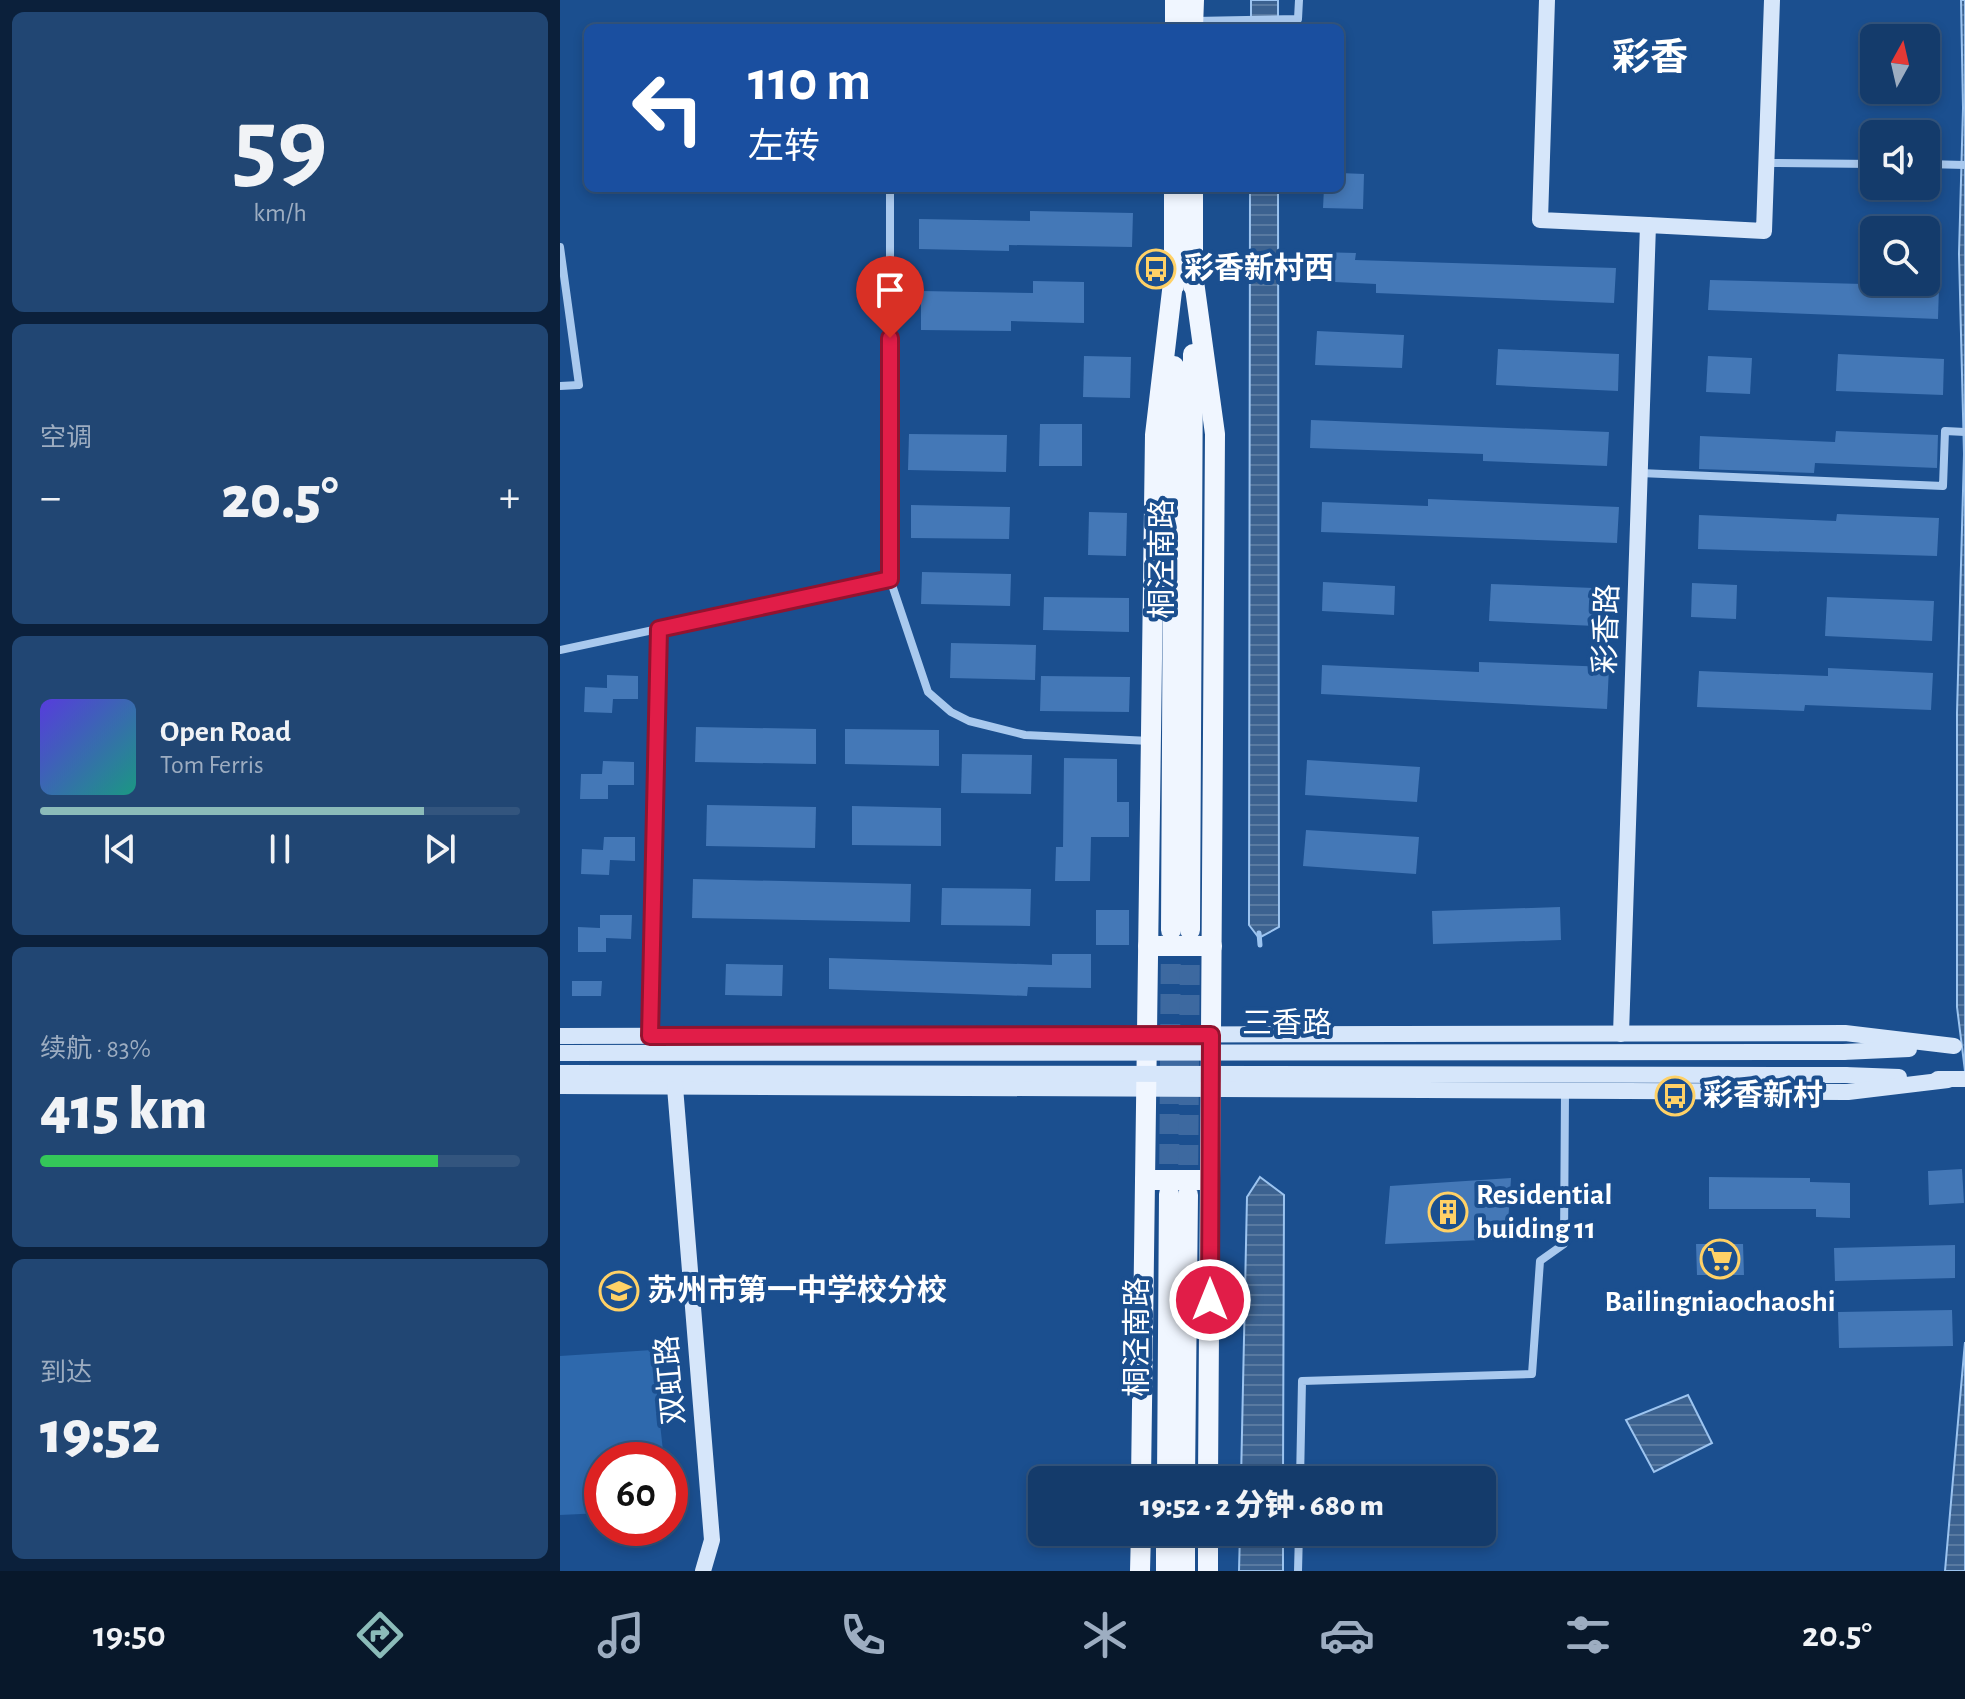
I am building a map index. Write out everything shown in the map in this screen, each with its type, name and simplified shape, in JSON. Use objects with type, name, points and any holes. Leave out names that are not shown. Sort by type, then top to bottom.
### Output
[{"type":"main road","points":[[1175,0],[1184,24]]},
{"type":"main road","points":[[1184,24],[1194,0]]},
{"type":"main road","points":[[1547,0],[1540,220],[1764,231],[1772,0]]},
{"type":"main road","name":"桐泾南路","points":[[1174,192],[1183,274],[1180,930]]},
{"type":"main road","name":"桐泾南路","points":[[1183,274],[1193,192]]},
{"type":"main road","name":"彩香路","points":[[1621,1034],[1648,225]]},
{"type":"main road","points":[[1141,1466],[1155,435],[1183,274]]},
{"type":"main road","points":[[1183,274],[1215,434],[1208,1466]]},
{"type":"main road","points":[[1148,946],[1212,946]]},
{"type":"main road","points":[[560,1036],[1845,1033],[1959,1046]]},
{"type":"main road","name":"三香路","points":[[560,1053],[1843,1052],[1959,1046]]},
{"type":"main road","name":"三香路","points":[[560,1073],[1845,1075],[1956,1079]]},
{"type":"main road","points":[[560,1086],[1848,1092],[1956,1079]]},
{"type":"main road","name":"双虹路","points":[[675,1087],[712,1540],[703,1571]]},
{"type":"main road","points":[[1145,1180],[1210,1180]]},
{"type":"main road","name":"桐泾南路","points":[[1168,1466],[1178,1194],[1185,1466]]},
{"type":"main road","points":[[1140,1571],[1141,1546]]},
{"type":"main road","points":[[1166,1546],[1166,1571]]},
{"type":"main road","points":[[1185,1546],[1185,1571]]},
{"type":"main road","points":[[1208,1546],[1208,1571]]},
{"type":"street","points":[[1196,24],[1298,19],[1299,0]]},
{"type":"street","points":[[1767,163],[1860,164]]},
{"type":"street","points":[[1940,164],[1963,164]]},
{"type":"street","points":[[890,192],[890,579],[928,692],[951,712],[994,727],[1051,739],[1151,741]]},
{"type":"street","points":[[560,247],[579,385],[560,386]]},
{"type":"street","points":[[1640,473],[1943,486],[1945,431],[1963,432]]},
{"type":"street","points":[[560,650],[890,579]]},
{"type":"street","points":[[650,1036],[659,629]]},
{"type":"street","points":[[1300,1466],[1302,1381],[1532,1374],[1540,1261],[1564,1244],[1565,1091]]},
{"type":"street","points":[[1298,1571],[1299,1546]]},
{"type":"shaded area","points":[[1251,0],[1278,0],[1278,24],[1251,24]]},
{"type":"shaded area","points":[[1961,0],[1965,0],[1965,1071],[1957,1007],[1957,713],[1964,454],[1959,254],[1963,108]]},
{"type":"shaded area","points":[[1250,192],[1278,192],[1279,927],[1259,938],[1249,925]]},
{"type":"shaded area","points":[[1260,1177],[1284,1195],[1283,1466],[1241,1466],[1247,1197]]},
{"type":"shaded area","points":[[1965,1342],[1965,1571],[1945,1571],[1964,1353]]},
{"type":"shaded area","points":[[652,1350],[662,1442],[584,1442],[584,1514],[560,1515],[560,1356]]},
{"type":"shaded area","points":[[1688,1395],[1712,1443],[1654,1472],[1626,1420]]},
{"type":"shaded area","points":[[1240,1546],[1283,1546],[1283,1571],[1239,1571]]},
{"type":"building","points":[[1344,173],[1364,174],[1363,209],[1323,208],[1324,192],[1344,192]]},
{"type":"building","points":[[1030,211],[1133,213],[1132,247],[1009,245],[1009,251],[919,249],[919,219],[1030,221]]},
{"type":"building","points":[[1315,252],[1356,253],[1355,260],[1616,268],[1614,303],[1376,293],[1376,284],[1314,281]]},
{"type":"building","points":[[1710,280],[1860,284],[1860,296],[1939,296],[1938,319],[1708,310]]},
{"type":"building","points":[[1033,281],[1084,282],[1084,323],[1011,321],[1011,331],[921,330],[921,291],[1033,293]]},
{"type":"building","points":[[1317,331],[1404,335],[1402,368],[1315,365]]},
{"type":"building","points":[[1498,349],[1619,354],[1618,391],[1496,385]]},
{"type":"building","points":[[1838,354],[1944,359],[1943,395],[1836,391]]},
{"type":"building","points":[[1084,356],[1131,357],[1130,398],[1083,397]]},
{"type":"building","points":[[1708,356],[1752,358],[1750,394],[1706,392]]},
{"type":"building","points":[[1311,420],[1609,432],[1607,466],[1483,461],[1483,454],[1310,448]]},
{"type":"building","points":[[1040,424],[1082,424],[1082,466],[1039,466]]},
{"type":"building","points":[[1836,431],[1938,435],[1937,468],[1815,463],[1814,473],[1699,469],[1700,436],[1835,442]]},
{"type":"building","points":[[909,434],[1007,435],[1006,472],[908,470]]},
{"type":"building","points":[[1428,499],[1619,507],[1617,543],[1321,532],[1322,502],[1428,506]]},
{"type":"building","points":[[911,505],[1010,507],[1009,539],[911,538]]},
{"type":"building","points":[[1089,512],[1127,513],[1126,556],[1088,555]]},
{"type":"building","points":[[1837,514],[1939,518],[1937,556],[1698,549],[1699,515],[1836,521]]},
{"type":"building","points":[[922,572],[1011,574],[1010,606],[921,604]]},
{"type":"building","points":[[1323,582],[1395,586],[1394,615],[1322,611]]},
{"type":"building","points":[[1692,583],[1737,585],[1736,619],[1691,617]]},
{"type":"building","points":[[1491,584],[1619,589],[1617,627],[1489,621]]},
{"type":"building","points":[[1044,597],[1129,598],[1129,632],[1043,630]]},
{"type":"building","points":[[1827,597],[1934,601],[1932,641],[1825,636]]},
{"type":"building","points":[[951,643],[1036,645],[1035,680],[950,678]]},
{"type":"building","points":[[1479,662],[1609,667],[1607,709],[1321,694],[1322,665],[1479,672]]},
{"type":"building","points":[[1828,668],[1933,673],[1931,710],[1805,705],[1804,711],[1697,707],[1699,671],[1828,676]]},
{"type":"building","points":[[607,675],[638,676],[638,699],[613,699],[612,713],[584,712],[585,687],[607,688]]},
{"type":"building","points":[[1041,676],[1130,677],[1129,712],[1040,711]]},
{"type":"building","points":[[696,727],[816,729],[816,764],[695,762]]},
{"type":"building","points":[[845,729],[939,730],[939,766],[845,764]]},
{"type":"building","points":[[962,754],[1032,755],[1031,794],[961,793]]},
{"type":"building","points":[[1064,758],[1117,759],[1117,802],[1129,802],[1129,837],[1091,837],[1090,881],[1055,881],[1056,847],[1063,847]]},
{"type":"building","points":[[1307,760],[1420,767],[1417,802],[1305,795]]},
{"type":"building","points":[[603,761],[634,762],[634,785],[608,785],[608,799],[580,799],[581,774],[602,774]]},
{"type":"building","points":[[707,805],[816,807],[815,848],[706,846]]},
{"type":"building","points":[[852,806],[941,808],[941,846],[852,845]]},
{"type":"building","points":[[1306,830],[1419,837],[1416,874],[1303,866]]},
{"type":"building","points":[[604,837],[635,837],[635,861],[610,860],[609,875],[581,874],[582,849],[603,850]]},
{"type":"building","points":[[693,879],[911,884],[910,922],[692,918]]},
{"type":"building","points":[[942,888],[1031,889],[1030,926],[941,925]]},
{"type":"building","points":[[1560,907],[1561,940],[1433,944],[1432,911]]},
{"type":"building","points":[[1096,910],[1129,910],[1129,945],[1096,945]]},
{"type":"building","points":[[600,915],[632,915],[631,939],[606,938],[606,952],[578,952],[578,927],[600,928]]},
{"type":"building","points":[[1052,954],[1091,954],[1091,988],[1028,987],[1027,996],[829,989],[829,958],[1052,965]]},
{"type":"building","points":[[726,964],[783,965],[782,996],[725,995]]},
{"type":"building","points":[[572,981],[602,981],[601,996],[572,996]]},
{"type":"building","points":[[1962,1169],[1964,1203],[1929,1205],[1928,1171]]},
{"type":"building","points":[[1709,1177],[1810,1178],[1810,1182],[1850,1183],[1850,1218],[1816,1217],[1816,1209],[1709,1209]]},
{"type":"building","name":"Residential buiding 11","points":[[1511,1178],[1507,1239],[1385,1244],[1390,1186]]},
{"type":"building","name":"Bailingniaochaoshi","points":[[1696,1244],[1743,1244],[1744,1275],[1697,1275]]},
{"type":"building","points":[[1955,1245],[1955,1278],[1835,1281],[1834,1248]]},
{"type":"building","points":[[1952,1310],[1953,1346],[1839,1348],[1838,1312]]},
{"type":"waterway","points":[[1259,933],[1260,945]]},
{"type":"tunnel","points":[[1169,1194],[1171,930]]},
{"type":"tunnel","points":[[1188,1195],[1190,931]]},
{"type":"place","name":"彩香新村西","points":[[1156,269]]},
{"type":"place","name":"彩香新村","points":[[1675,1096]]},
{"type":"place","name":"Residential buiding 11","points":[[1448,1212]]},
{"type":"place","name":"Bailingniaochaoshi","points":[[1720,1259]]},
{"type":"place","name":"苏州市第一中学校分校","points":[[619,1291]]},
{"type":"district","name":"彩香","points":[[1650,59]]},
{"type":"route","points":[[890,338],[890,579],[659,629],[650,1036],[1211,1035],[1210,1300]]}]
